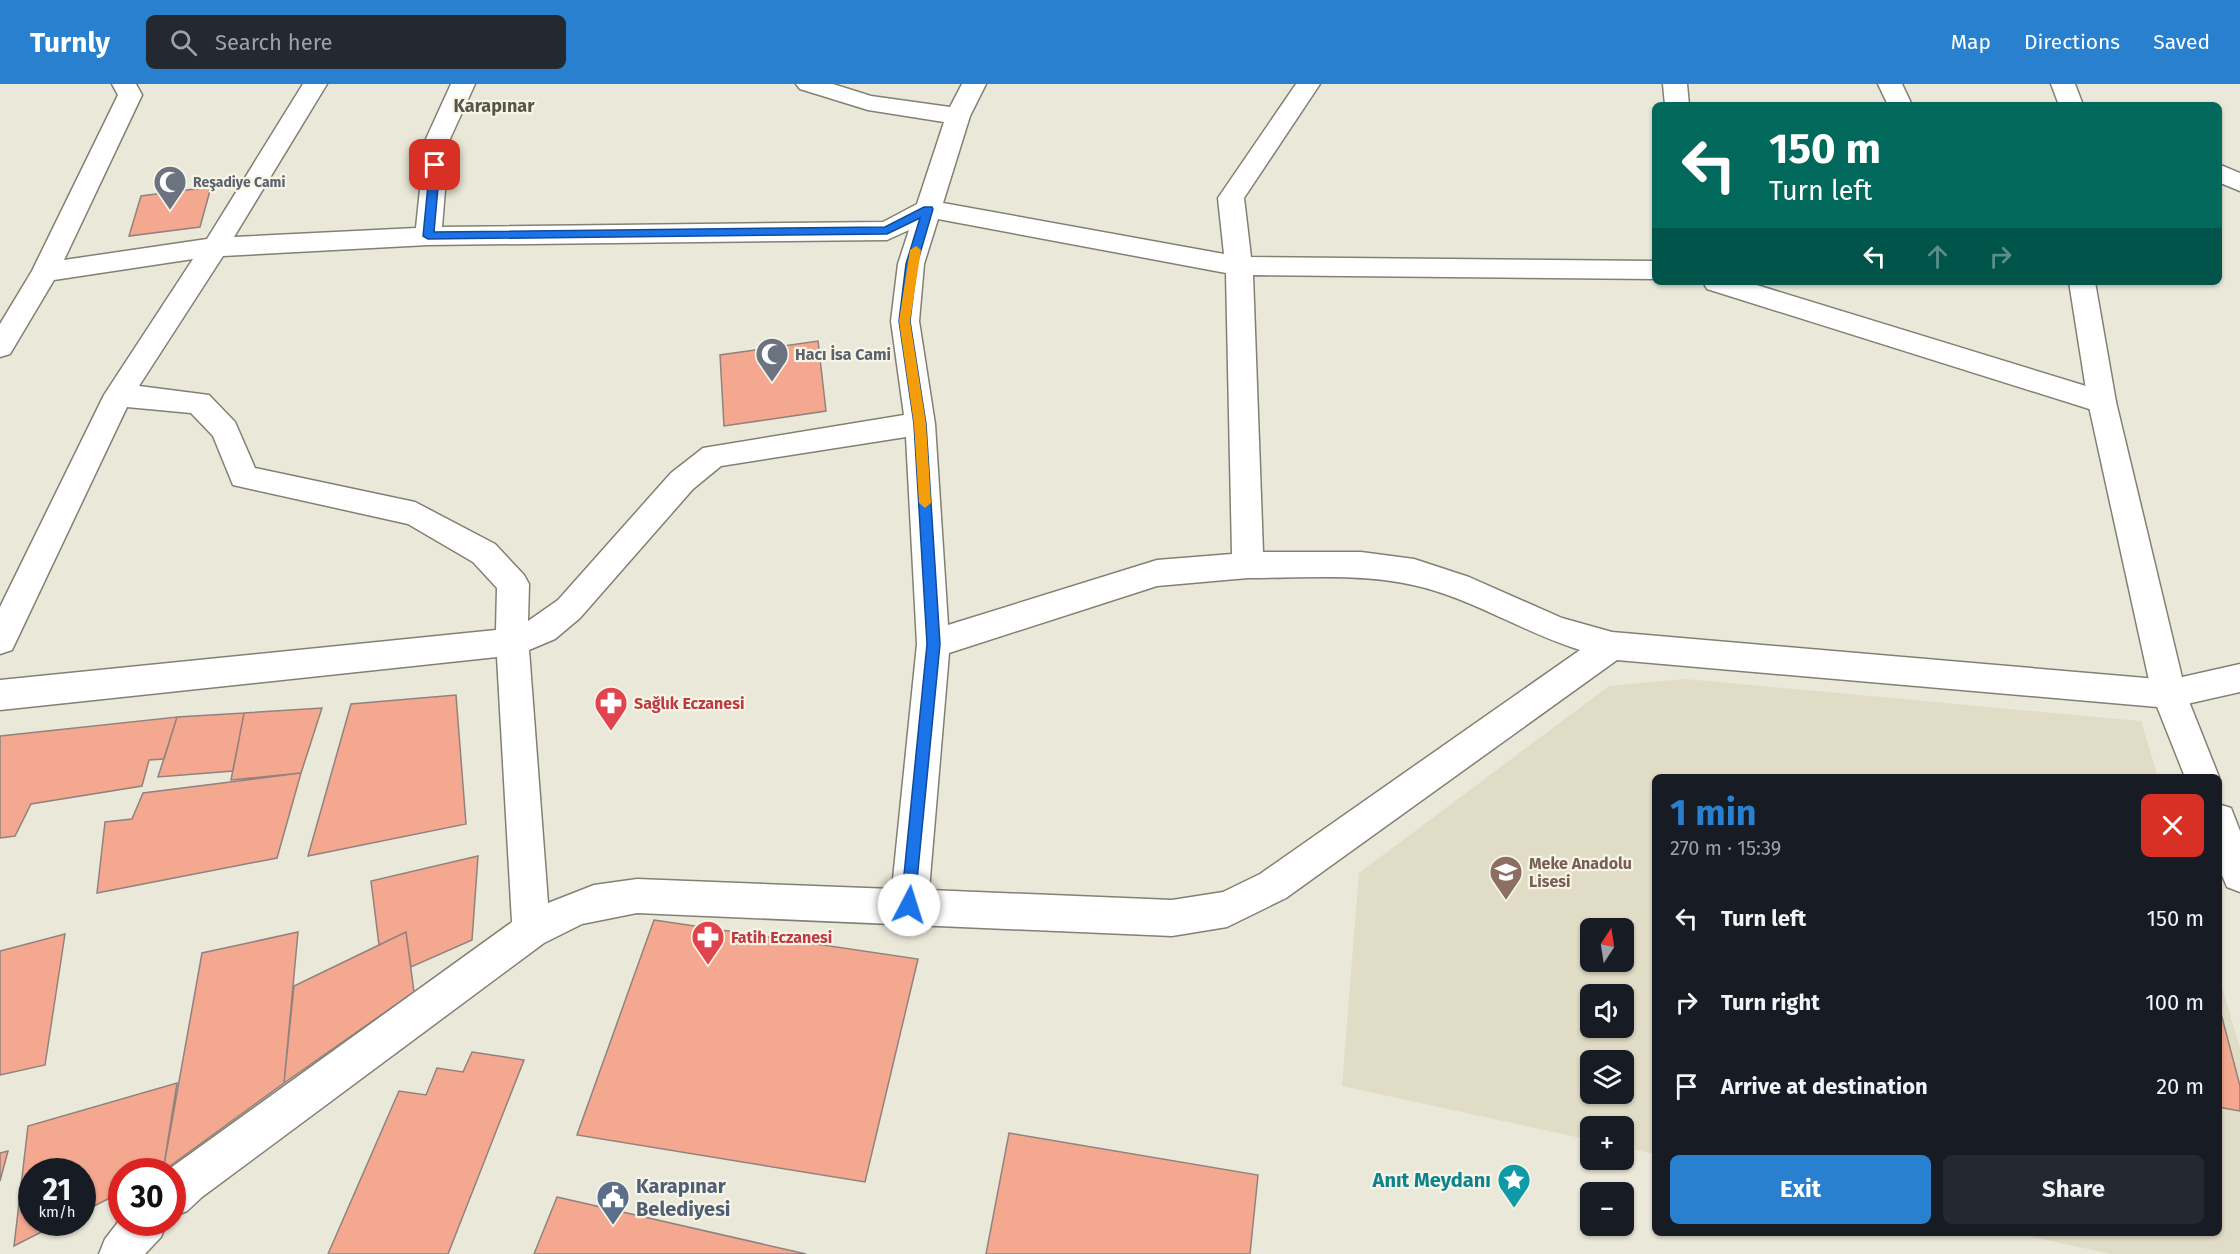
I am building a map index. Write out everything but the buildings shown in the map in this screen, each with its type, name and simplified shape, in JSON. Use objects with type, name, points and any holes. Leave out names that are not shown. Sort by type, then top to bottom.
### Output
[{"type":"street","points":[[0,347],[45,272],[78,199],[130,95],[124,84]]},
{"type":"street","points":[[0,640],[118,395],[215,247],[315,84]]},
{"type":"street","points":[[428,236],[437,141],[463,84]]},
{"type":"street","points":[[807,84],[868,103],[958,116]]},
{"type":"street","points":[[909,905],[933,644],[920,424],[905,321],[911,264],[958,116],[974,84]]},
{"type":"street","points":[[1248,565],[1239,266],[1232,198],[1308,84]]},
{"type":"street","points":[[1675,84],[1677,102]]},
{"type":"street","points":[[1890,84],[1899,102]]},
{"type":"street","points":[[2063,84],[2070,102]]},
{"type":"street","points":[[2222,174],[2240,183]]},
{"type":"street","points":[[45,272],[215,247],[428,236],[887,231],[928,209],[1239,266],[1652,270]]},
{"type":"street","points":[[1726,285],[2102,402]]},
{"type":"street","points":[[2082,285],[2102,402],[2169,694],[2201,774]]},
{"type":"street","points":[[118,395],[199,403],[225,430],[244,477],[415,514],[484,553],[513,584],[512,642],[531,930]]},
{"type":"street","points":[[0,695],[512,642],[544,629],[568,609],[682,481],[713,456],[920,424]]},
{"type":"street","points":[[933,644],[1157,573],[1248,565],[1361,565],[1414,572],[1458,586],[1555,629],[1612,646],[2169,694],[2240,678]]},
{"type":"street","points":[[186,1183],[531,930],[572,908],[605,898],[637,896],[909,905],[1172,918],[1227,909],[1273,886],[1612,646]]},
{"type":"street","points":[[2222,830],[2240,875]]},
{"type":"street","points":[[120,1254],[133,1236]]},
{"type":"shaded area","name":"Meke Anadolu Lisesi","points":[[1685,679],[2141,721],[2157,774],[1652,774],[1652,1154],[1634,1149],[1634,1116],[1580,1116],[1580,1138],[1342,1086],[1359,873],[1609,686]]},
{"type":"shaded area","points":[[2222,987],[2240,1048],[2240,1254],[2111,1254],[2029,1236],[2222,1236]]},
{"type":"slow traffic","points":[[916,250],[911,264],[905,321],[920,424],[925,503]]},
{"type":"place","name":"Reşadiye Cami","points":[[170,211]]},
{"type":"place","name":"Hacı İsa Cami","points":[[772,383]]},
{"type":"place","name":"Sağlık Eczanesi","points":[[611,732]]},
{"type":"place","name":"Meke Anadolu Lisesi","points":[[1506,901]]},
{"type":"place","name":"Fatih Eczanesi","points":[[708,966]]},
{"type":"place","name":"Anıt Meydanı","points":[[1514,1209]]},
{"type":"place","name":"Karapınar Belediyesi","points":[[613,1226]]},
{"type":"district","name":"Karapınar","points":[[494,106]]},
{"type":"route","points":[[435,165],[428,236],[887,231],[928,209],[911,264],[905,321],[920,424],[933,644],[909,905]]}]
